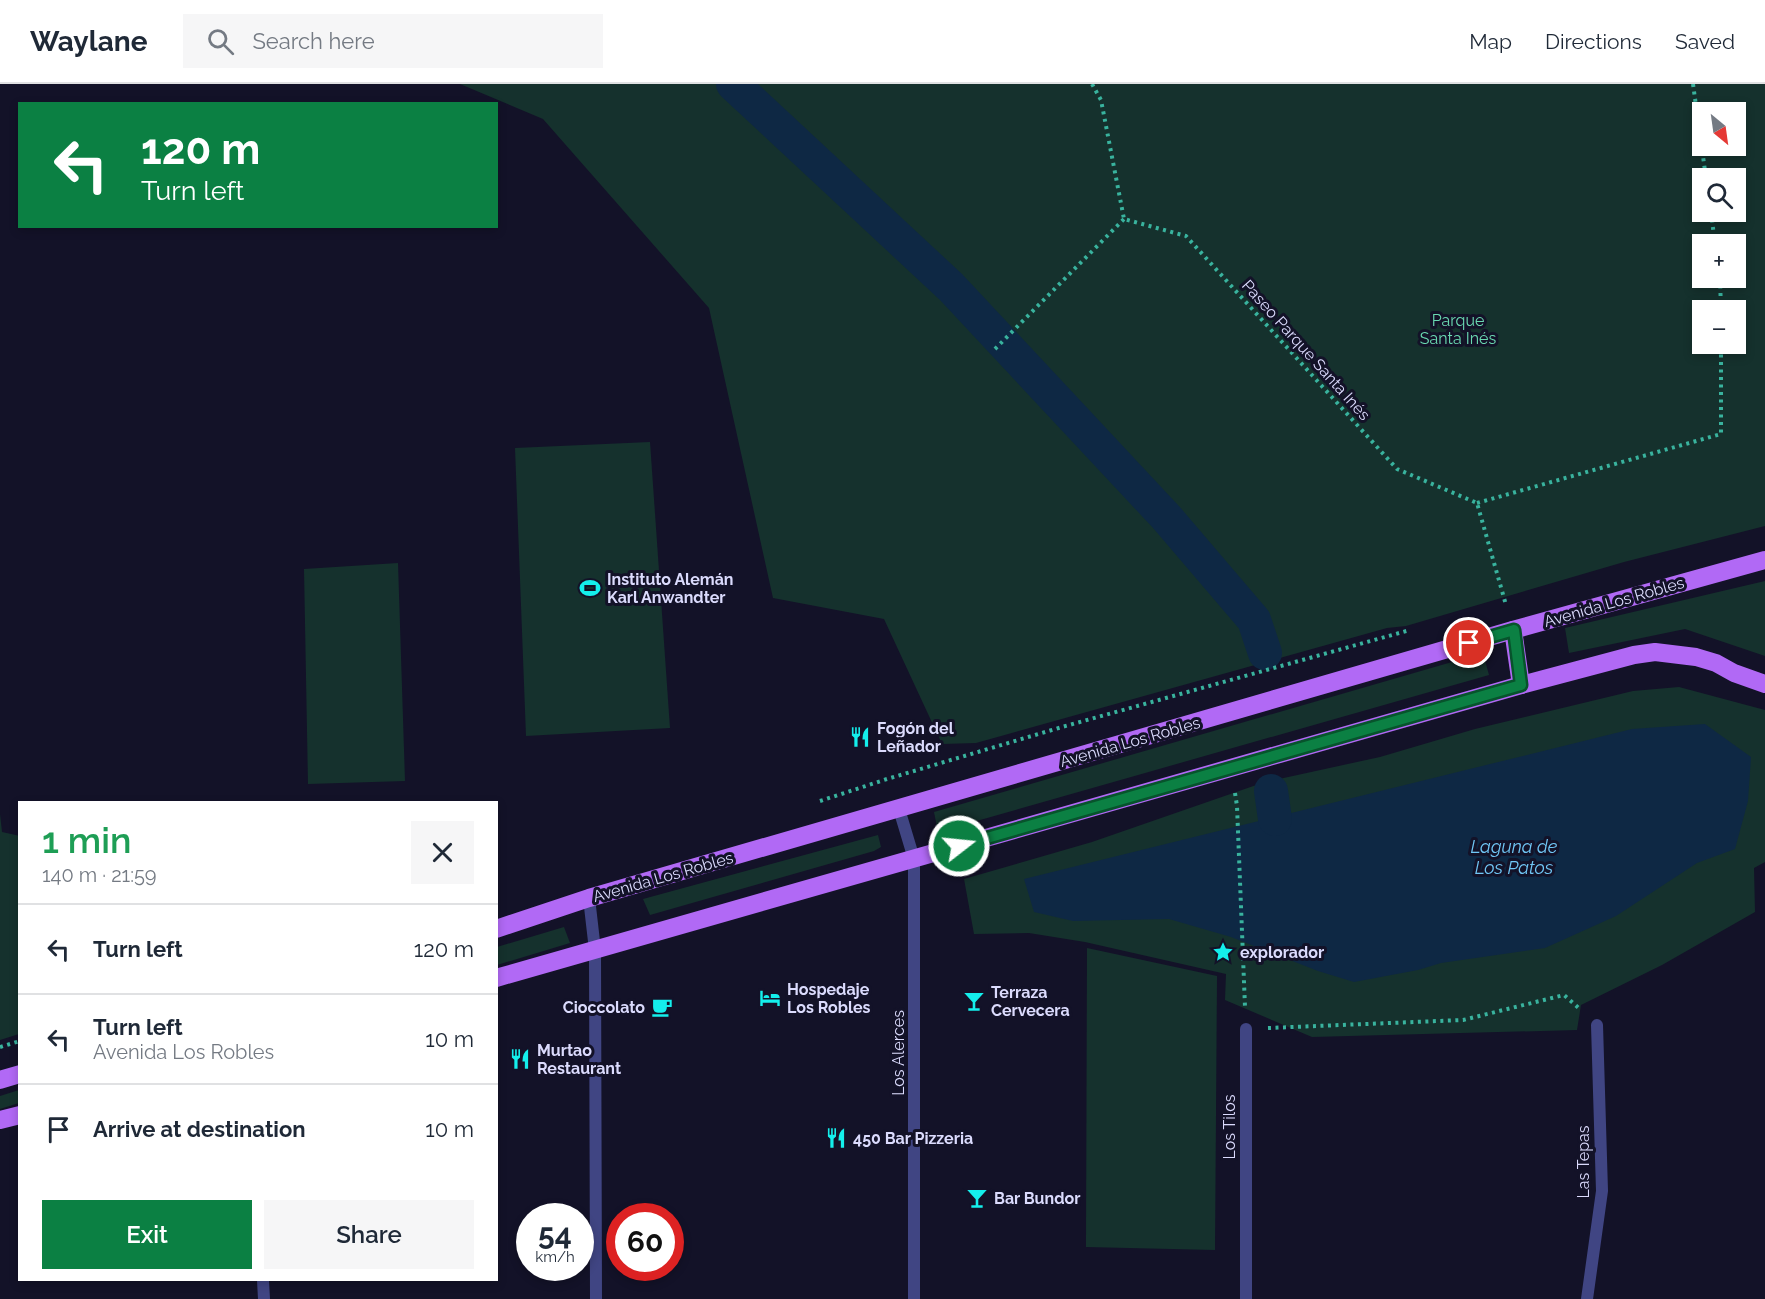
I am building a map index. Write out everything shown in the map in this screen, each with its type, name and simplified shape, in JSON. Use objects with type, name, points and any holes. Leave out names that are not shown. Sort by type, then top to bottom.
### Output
[{"type":"main road","name":"Avenida Los Robles","points":[[498,928],[589,898],[1514,630],[1765,560]]},
{"type":"main road","points":[[1514,630],[1521,685]]},
{"type":"main road","points":[[498,977],[1521,685],[1634,655],[1655,652],[1696,657],[1765,684]]},
{"type":"main road","points":[[0,1080],[18,1075]]},
{"type":"main road","points":[[0,1120],[18,1116]]},
{"type":"street","name":"Los Alerces","points":[[899,809],[914,859],[914,1299]]},
{"type":"street","points":[[589,898],[595,950],[596,1299]]},
{"type":"street","name":"Las Tepas","points":[[1587,1299],[1602,1191],[1598,1025]]},
{"type":"street","name":"Los Tilos","points":[[1246,1029],[1246,1299]]},
{"type":"street","points":[[263,1281],[264,1299]]},
{"type":"path","points":[[994,349],[1124,219],[1101,100],[1092,84]]},
{"type":"path","points":[[1693,84],[1705,168]]},
{"type":"path","name":"Paseo Parque Santa Inés","points":[[1124,219],[1186,236],[1397,469],[1477,503]]},
{"type":"path","points":[[1514,630],[1477,503],[1721,434],[1721,354]]},
{"type":"path","points":[[1495,608],[1506,604]]},
{"type":"path","points":[[812,804],[1051,730],[1416,628]]},
{"type":"path","points":[[1237,806],[1246,1029],[1463,1020],[1564,995],[1598,1025]]},
{"type":"path","points":[[0,1047],[18,1042]]},
{"type":"green space","name":"Parque Santa Inés","points":[[460,84],[1765,84],[1765,526],[1624,562],[1406,626],[1387,628],[976,743],[942,744],[884,619],[773,598],[709,308],[543,119]]},
{"type":"green space","name":"Instituto Alemán Karl Anwandter","points":[[650,442],[670,728],[526,736],[515,448]]},
{"type":"green space","points":[[398,563],[405,781],[308,784],[304,569]]},
{"type":"green space","points":[[1765,581],[1765,656],[1685,629],[1569,653],[1565,628]]},
{"type":"green space","points":[[1483,653],[1489,675],[938,832],[934,812]]},
{"type":"green space","points":[[1679,687],[1765,710],[1765,862],[1754,868],[1755,912],[1662,965],[1581,1005],[1577,1030],[1312,1037],[1225,1000],[1226,974],[1085,942],[1029,933],[974,934],[964,879],[1092,842],[1265,782],[1380,757],[1475,729],[1633,691]]},
{"type":"green space","points":[[0,814],[2,832],[18,836],[18,1034],[0,1040]]},
{"type":"green space","points":[[878,835],[881,847],[874,851],[650,915],[643,899]]},
{"type":"green space","points":[[564,927],[570,943],[498,965],[498,947]]},
{"type":"green space","points":[[1087,948],[1217,976],[1215,1250],[1086,1247]]},
{"type":"green space","points":[[18,1090],[18,1103],[0,1109],[0,1096]]},
{"type":"water","name":"Laguna de Los Patos","points":[[1705,724],[1751,757],[1748,801],[1735,849],[1697,863],[1616,916],[1545,948],[1441,963],[1418,970],[1354,982],[1318,971],[1231,937],[1169,919],[1073,921],[1034,912],[1024,879],[1632,729]]},
{"type":"waterway","points":[[733,84],[951,287],[1166,517],[1254,620],[1265,653]]},
{"type":"waterway","points":[[1271,791],[1275,819]]},
{"type":"place","name":"Instituto Alemán Karl Anwandter","points":[[590,588]]},
{"type":"place","name":"Fogón del Leñador","points":[[860,737]]},
{"type":"place","name":"explorador","points":[[1223,952]]},
{"type":"place","name":"Hospedaje Los Robles","points":[[770,998]]},
{"type":"place","name":"Terraza Cervecera","points":[[974,1001]]},
{"type":"place","name":"Cioccolato","points":[[662,1007]]},
{"type":"place","name":"Murtao Restaurant","points":[[520,1059]]},
{"type":"place","name":"450 Bar Pizzeria","points":[[836,1138]]},
{"type":"place","name":"Bar Bundor","points":[[977,1198]]},
{"type":"route","points":[[959,846],[1521,685],[1514,630],[1469,643]]}]
